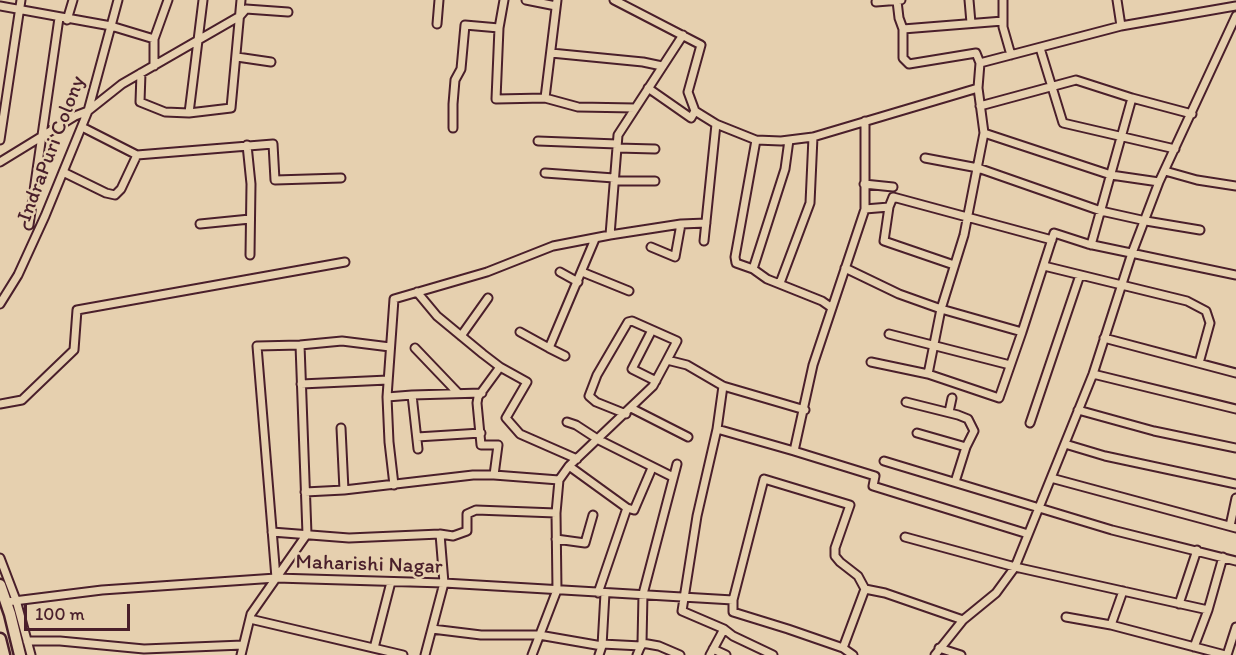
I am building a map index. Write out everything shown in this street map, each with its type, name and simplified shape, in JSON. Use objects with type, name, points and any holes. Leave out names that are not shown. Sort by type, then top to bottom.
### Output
[{"type":"highway","points":[[0,585],[10,601],[20,655]]},
{"type":"highway","points":[[0,639],[4,655]]},
{"type":"street","points":[[0,140],[21,0]]},
{"type":"street","points":[[67,20],[73,0]]},
{"type":"street","name":"IndraPuri Colony","points":[[0,304],[18,275],[82,127],[118,0]]},
{"type":"street","points":[[154,66],[154,39],[168,0]]},
{"type":"street","points":[[189,113],[203,0]]},
{"type":"street","points":[[141,73],[140,102],[165,112],[189,113],[231,108],[241,0]]},
{"type":"street","points":[[437,24],[439,0]]},
{"type":"street","points":[[504,0],[499,28],[496,99],[545,98],[578,107],[635,108]]},
{"type":"street","points":[[526,0],[557,3],[545,98]]},
{"type":"street","points":[[614,0],[701,45],[688,92],[695,111],[716,124],[756,140],[813,137],[978,88]]},
{"type":"street","points":[[969,0],[971,23]]},
{"type":"street","points":[[1003,0],[1003,21],[1011,55]]},
{"type":"street","points":[[1117,0],[1121,26]]},
{"type":"street","points":[[1217,0],[1218,9]]},
{"type":"street","points":[[876,2],[899,1],[899,18],[903,29],[903,58],[909,64],[976,53],[980,63],[978,88],[984,132],[978,168],[967,218],[941,309],[928,374]]},
{"type":"street","points":[[0,6],[67,20],[111,26],[154,39]]},
{"type":"street","points":[[980,63],[1121,26],[1236,6]]},
{"type":"street","points":[[0,162],[75,116],[88,111],[122,84],[240,16],[246,9],[288,12]]},
{"type":"street","points":[[937,652],[963,621],[996,593],[1015,567],[1093,374],[1132,253],[1159,183],[1236,16]]},
{"type":"street","points":[[28,225],[59,18]]},
{"type":"street","points":[[903,29],[1003,21]]},
{"type":"street","points":[[453,128],[453,104],[456,80],[461,69],[465,25],[499,28]]},
{"type":"street","points":[[610,235],[618,135],[683,34]]},
{"type":"street","points":[[1040,48],[1063,123],[1175,149]]},
{"type":"street","points":[[551,53],[662,66]]},
{"type":"street","points":[[237,57],[272,62]]},
{"type":"street","points":[[980,106],[1076,80],[1192,114]]},
{"type":"street","points":[[648,88],[691,118],[695,111]]},
{"type":"street","points":[[1091,245],[1123,137],[1132,98]]},
{"type":"street","points":[[794,451],[805,410],[813,365],[865,208],[865,121]]},
{"type":"street","points":[[704,241],[716,124]]},
{"type":"street","points":[[82,127],[137,155],[273,144],[275,180],[341,178]]},
{"type":"street","points":[[984,132],[1111,175],[1159,183]]},
{"type":"street","points":[[780,283],[810,203],[813,137]]},
{"type":"street","points":[[756,140],[735,257],[736,263],[753,269],[767,279],[822,301],[832,308]]},
{"type":"street","points":[[753,269],[785,169],[789,140]]},
{"type":"street","points":[[538,141],[655,149]]},
{"type":"street","points":[[247,145],[252,184],[250,255]]},
{"type":"street","points":[[63,172],[106,193],[115,195],[122,189],[137,155]]},
{"type":"street","points":[[925,158],[978,168],[1101,212],[1200,230]]},
{"type":"street","points":[[1165,171],[1197,180],[1236,186]]},
{"type":"street","points":[[545,173],[655,181]]},
{"type":"street","points":[[864,184],[893,187]]},
{"type":"street","points":[[954,265],[884,241],[889,207],[893,197],[1052,240]]},
{"type":"street","points":[[865,208],[889,207]]},
{"type":"street","points":[[200,224],[250,219]]},
{"type":"street","points":[[394,485],[387,397],[394,299],[487,272],[553,246],[681,224],[706,223]]},
{"type":"street","points":[[651,247],[675,257],[681,224]]},
{"type":"street","points":[[871,362],[928,374],[999,398],[1054,232],[1091,245],[1236,276]]},
{"type":"street","points":[[549,348],[595,239]]},
{"type":"street","points":[[0,404],[22,400],[74,350],[77,310],[345,262]]},
{"type":"street","points":[[1044,266],[1186,301],[1206,311],[1210,323],[1199,363]]},
{"type":"street","points":[[845,268],[898,294],[1022,332]]},
{"type":"street","points":[[560,272],[578,282]]},
{"type":"street","points":[[582,272],[629,291]]},
{"type":"street","points":[[1030,423],[1080,275]]},
{"type":"street","points":[[417,292],[437,316],[461,336],[500,367],[527,382],[506,418],[520,434],[578,459]]},
{"type":"street","points":[[461,336],[488,298]]},
{"type":"street","points":[[532,655],[557,590],[556,513],[559,480],[569,466],[599,440],[628,411],[656,381],[677,341],[632,321],[628,322],[607,357],[589,396],[596,402],[628,411],[688,436]]},
{"type":"street","points":[[652,330],[632,369],[656,381]]},
{"type":"street","points":[[520,332],[565,356]]},
{"type":"street","points":[[889,334],[1010,365]]},
{"type":"street","points":[[1104,339],[1236,373]]},
{"type":"street","points":[[276,578],[257,346],[342,341],[390,346]]},
{"type":"street","points":[[240,655],[251,614],[308,534],[300,345]]},
{"type":"street","points":[[415,348],[458,393]]},
{"type":"street","points":[[667,360],[687,365],[723,386],[805,410]]},
{"type":"street","points":[[494,475],[498,445],[482,445],[477,403],[500,367]]},
{"type":"street","points":[[1093,374],[1236,409]]},
{"type":"street","points":[[301,384],[388,380]]},
{"type":"street","points":[[723,386],[717,429],[697,516],[682,611],[724,629],[733,636],[773,655]]},
{"type":"street","points":[[387,397],[482,393]]},
{"type":"street","points":[[412,395],[418,449]]},
{"type":"street","points":[[949,412],[952,398]]},
{"type":"street","points":[[906,402],[968,419],[974,430],[966,447],[956,482]]},
{"type":"street","points":[[1078,410],[1154,431],[1236,448]]},
{"type":"street","points":[[567,422],[576,424],[599,440],[673,477]]},
{"type":"street","points":[[342,428],[344,490]]},
{"type":"street","points":[[717,429],[875,476],[873,486],[1028,534]]},
{"type":"street","points":[[417,437],[481,433]]},
{"type":"street","points":[[917,433],[966,447]]},
{"type":"street","points":[[1065,444],[1105,456],[1236,484]]},
{"type":"street","points":[[884,461],[1112,530],[1236,561]]},
{"type":"street","points":[[637,655],[642,645],[643,594],[677,464]]},
{"type":"street","points":[[569,466],[627,508],[634,510],[652,468]]},
{"type":"street","points":[[305,492],[394,485],[473,475],[559,480]]},
{"type":"street","points":[[1051,478],[1233,527],[1236,498]]},
{"type":"street","points":[[854,655],[843,648],[733,612],[733,600],[764,479],[850,505],[835,548],[835,556],[858,576],[866,590]]},
{"type":"street","points":[[599,655],[602,645],[602,593],[627,508]]},
{"type":"street","points":[[272,532],[350,537],[440,534],[453,536],[467,531],[467,514],[476,510],[556,513]]},
{"type":"street","points":[[556,539],[585,543],[593,515]]},
{"type":"street","points":[[424,655],[444,584],[440,534]]},
{"type":"street","points":[[905,537],[1015,567],[1209,610]]},
{"type":"street","points":[[1179,604],[1197,550]]},
{"type":"street","points":[[1194,647],[1209,610],[1223,557]]},
{"type":"street","points":[[0,558],[10,601],[31,655]]},
{"type":"street","name":"Maharishi Nagar","points":[[10,601],[102,590],[276,578],[444,584],[733,600]]},
{"type":"street","points":[[374,648],[391,582]]},
{"type":"street","points":[[866,590],[885,592],[963,621]]},
{"type":"street","points":[[843,648],[866,590]]},
{"type":"street","points":[[1111,625],[1123,591]]},
{"type":"street","points":[[1066,617],[1111,625],[1226,655],[1236,627]]},
{"type":"street","points":[[250,619],[403,655]]},
{"type":"street","points":[[432,629],[481,635],[539,635],[602,645],[659,646],[680,655]]},
{"type":"street","points":[[724,629],[712,652],[726,655]]},
{"type":"street","points":[[27,641],[60,641],[144,649],[243,645]]},
{"type":"street","points":[[937,652],[961,655]]}]
